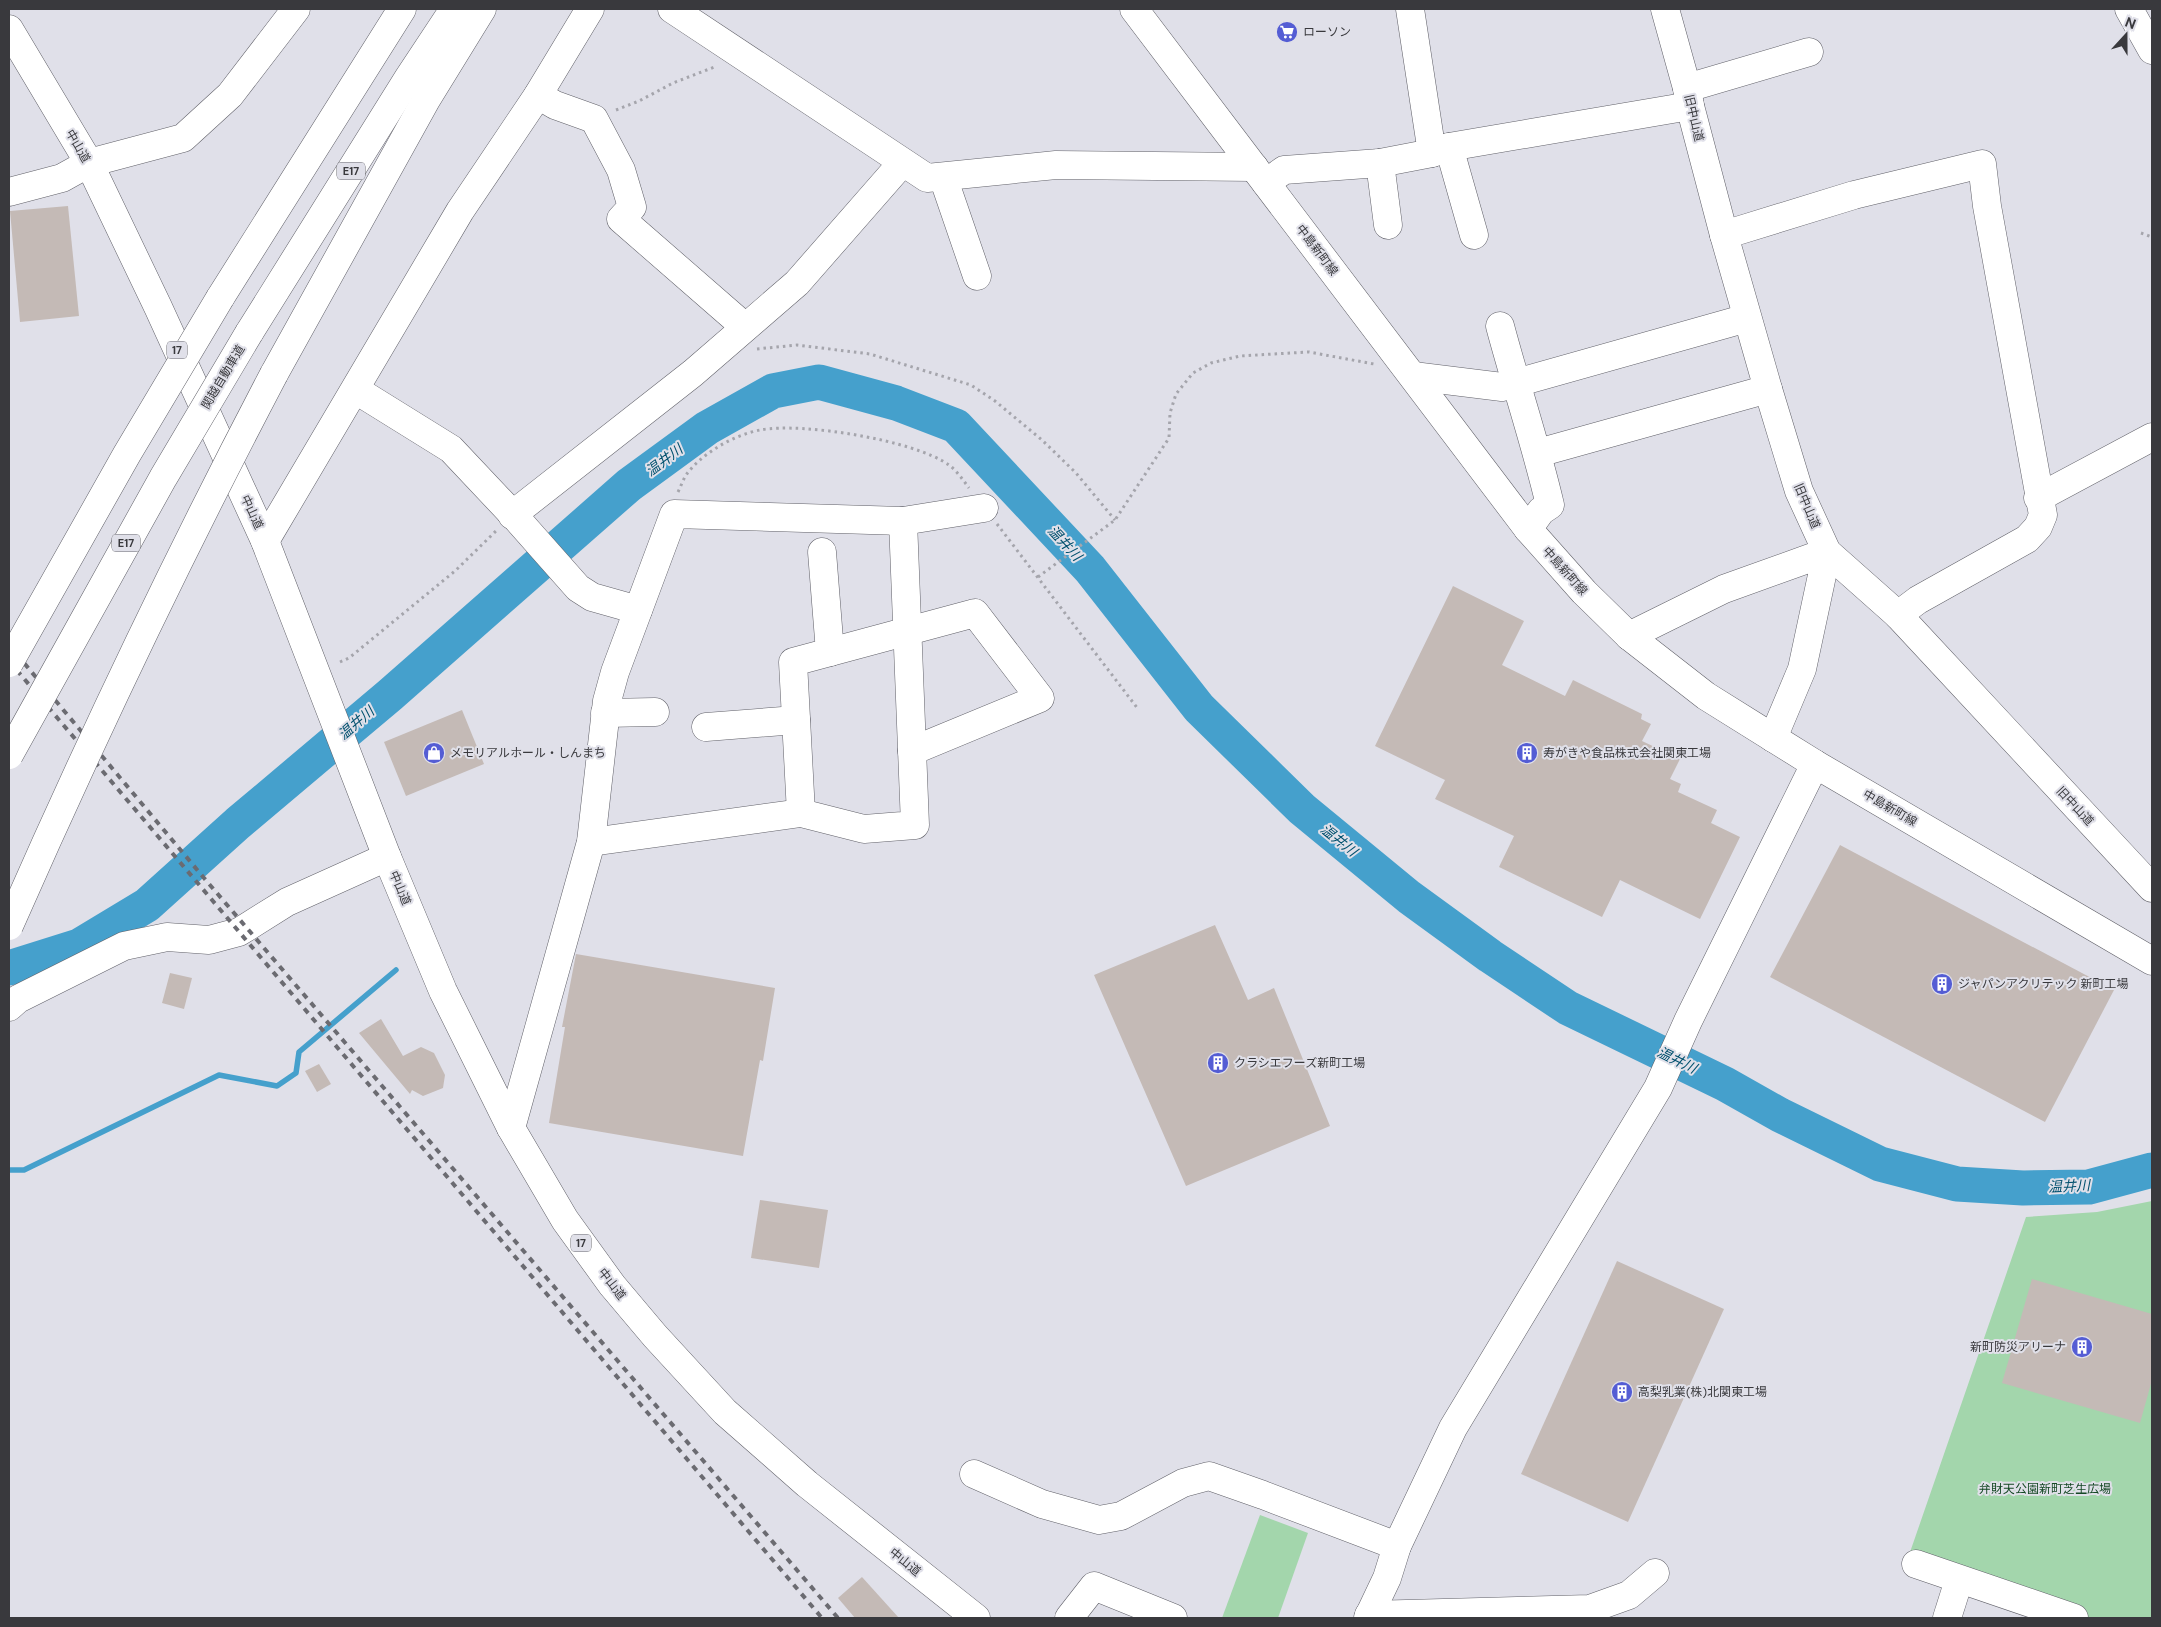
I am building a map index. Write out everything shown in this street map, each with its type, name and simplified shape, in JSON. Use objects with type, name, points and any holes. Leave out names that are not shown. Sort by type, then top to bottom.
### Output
[{"type":"main road","points":[[9,192],[62,178],[88,164],[183,138],[230,96],[296,9]]},
{"type":"main road","points":[[9,663],[127,454],[220,298],[402,9]]},
{"type":"main road","name":"関越自動車道","points":[[9,755],[163,478],[249,333],[409,76],[454,9]]},
{"type":"main road","points":[[9,926],[70,787],[151,616],[218,481],[274,374],[412,124],[482,9]]},
{"type":"main road","points":[[265,541],[319,448],[356,390],[460,211],[538,95],[590,9]]},
{"type":"main road","points":[[672,9],[927,178],[1056,165],[1260,175],[1284,170],[1380,163],[1688,97],[1809,52]]},
{"type":"main road","name":"中島新町線","points":[[1134,9],[1528,529],[1584,592],[1629,636],[1706,696],[1772,738],[2152,961]]},
{"type":"main road","points":[[1410,9],[1440,150],[1474,235]]},
{"type":"main road","name":"旧中山道","points":[[1665,9],[1746,318],[1799,491],[1827,552],[1898,615],[2152,888]]},
{"type":"main road","points":[[2129,9],[2152,50]]},
{"type":"main road","name":"中山道","points":[[9,29],[88,164],[158,307],[265,541],[387,856],[443,991],[511,1128],[565,1220],[607,1278],[689,1374],[725,1412],[766,1449],[976,1618]]},
{"type":"main road","points":[[538,95],[555,105],[594,119],[621,170],[632,207],[621,219],[747,338]]},
{"type":"main road","points":[[515,517],[685,378],[747,338],[902,163]]},
{"type":"main road","points":[[1380,163],[1388,225]]},
{"type":"main road","points":[[1724,235],[1854,195],[1982,164],[1987,206],[2042,515],[2038,527],[2026,539],[1918,600],[1898,615]]},
{"type":"main road","points":[[943,177],[977,276]]},
{"type":"main road","points":[[1413,376],[1502,387],[1746,318]]},
{"type":"main road","points":[[1500,326],[1515,384],[1538,453],[1550,505],[1542,511],[1528,529]]},
{"type":"main road","points":[[1538,453],[1768,389]]},
{"type":"main road","points":[[356,390],[451,449],[578,588],[592,597],[638,610]]},
{"type":"main road","points":[[2038,498],[2152,437]]},
{"type":"main road","points":[[9,644],[53,570],[127,454]]},
{"type":"main road","points":[[511,1128],[591,842],[605,713],[614,672],[674,514],[903,521],[984,508]]},
{"type":"main road","points":[[591,842],[801,813],[864,829],[915,825],[903,521]]},
{"type":"main road","points":[[822,552],[830,652]]},
{"type":"main road","points":[[1629,636],[1724,589],[1827,552]]},
{"type":"main road","points":[[1772,738],[1802,669],[1827,552]]},
{"type":"main road","points":[[801,813],[793,662],[975,613],[1040,698],[912,751]]},
{"type":"main road","points":[[605,713],[655,712]]},
{"type":"main road","points":[[706,727],[796,720]]},
{"type":"main road","points":[[1655,1573],[1629,1595],[1590,1609],[1368,1617],[1387,1578],[1397,1546],[1453,1428],[1658,1088],[1688,1020],[1815,764]]},
{"type":"main road","points":[[9,1006],[18,999],[124,946],[167,937],[209,940],[239,932],[287,902],[387,856]]},
{"type":"main road","points":[[974,1474],[1042,1504],[1099,1520],[1121,1516],[1184,1483],[1209,1476],[1397,1546]]},
{"type":"main road","points":[[1916,1564],[1958,1580],[2074,1618]]},
{"type":"main road","points":[[1947,1618],[1958,1580]]},
{"type":"main road","points":[[1069,1618],[1094,1586],[1173,1618]]},
{"type":"path","points":[[594,119],[639,101],[673,83],[743,56]]},
{"type":"path","points":[[2141,233],[2152,237]]},
{"type":"path","points":[[747,338],[870,354],[902,362],[971,385],[995,401],[1042,440],[1076,473],[1115,520]]},
{"type":"path","points":[[1038,577],[1115,520],[1170,438],[1170,413],[1176,394],[1194,373],[1211,363],[1240,356],[1309,352],[1378,365]]},
{"type":"path","points":[[340,662],[349,658],[456,571],[515,517]]},
{"type":"green space","name":"弁財天公園新町芝生広場","points":[[2152,1201],[2152,1618],[2090,1618],[1908,1558],[2026,1217],[2097,1212]]},
{"type":"green space","points":[[1260,1515],[1308,1533],[1278,1618],[1222,1618]]},
{"type":"building","points":[[68,206],[79,316],[20,322],[10,211]]},
{"type":"building","name":"寿がきや食品株式会社関東工場","points":[[1453,586],[1524,621],[1502,665],[1565,696],[1573,680],[1642,714],[1641,719],[1651,724],[1642,741],[1680,759],[1670,779],[1681,784],[1678,792],[1717,810],[1711,823],[1740,837],[1700,919],[1620,880],[1602,917],[1499,867],[1514,836],[1435,799],[1445,780],[1375,746]]},
{"type":"building","name":"メモリアルホール・しんまち","points":[[462,710],[484,764],[406,796],[384,742]]},
{"type":"building","name":"ジャパンアクリテック 新町工場","points":[[1840,845],[2114,990],[2045,1122],[1770,977]]},
{"type":"building","name":"クラシエフーズ新町工場","points":[[1215,925],[1248,1000],[1274,988],[1330,1126],[1186,1186],[1094,975]]},
{"type":"building","points":[[576,954],[775,988],[763,1061],[760,1060],[743,1156],[549,1123],[565,1027],[562,1027]]},
{"type":"building","points":[[170,973],[192,978],[184,1009],[162,1003]]},
{"type":"building","points":[[381,1019],[403,1056],[421,1047],[434,1053],[445,1075],[443,1088],[423,1096],[412,1090],[410,1094],[359,1033]]},
{"type":"building","points":[[319,1064],[331,1084],[317,1092],[305,1071]]},
{"type":"building","points":[[760,1200],[828,1210],[819,1268],[751,1258]]},
{"type":"building","name":"高梨乳業(株)北関東工場","points":[[1617,1261],[1724,1309],[1628,1522],[1521,1474]]},
{"type":"building","name":"新町防災アリーナ","points":[[2032,1279],[2152,1314],[2152,1380],[2140,1423],[2002,1383]]},
{"type":"building","points":[[862,1577],[899,1618],[855,1618],[838,1598]]},
{"type":"waterway","name":"温井川","points":[[9,968],[79,946],[147,905],[238,823],[390,695],[629,485],[707,428],[773,391],[819,382],[896,403],[956,426],[1090,569],[1199,708],[1302,809],[1409,897],[1490,956],[1568,1008],[1725,1084],[1780,1115],[1880,1164],[1957,1184],[2023,1188],[2089,1187],[2152,1170]]},
{"type":"waterway","points":[[30,979],[38,959]]},
{"type":"waterway","points":[[9,1170],[24,1170],[219,1075],[277,1086],[296,1073],[299,1052],[396,970]]},
{"type":"railway","points":[[9,645],[204,878],[838,1618]]},
{"type":"railway","points":[[9,661],[822,1618]]},
{"type":"place","name":"ローソン","points":[[1287,32]]},
{"type":"place","name":"メモリアルホール・しんまち","points":[[434,753]]},
{"type":"place","name":"寿がきや食品株式会社関東工場","points":[[1527,753]]},
{"type":"place","name":"ジャパンアクリテック 新町工場","points":[[1942,984]]},
{"type":"place","name":"クラシエフーズ新町工場","points":[[1218,1063]]},
{"type":"place","name":"新町防災アリーナ","points":[[2082,1347]]},
{"type":"place","name":"高梨乳業(株)北関東工場","points":[[1622,1392]]}]
